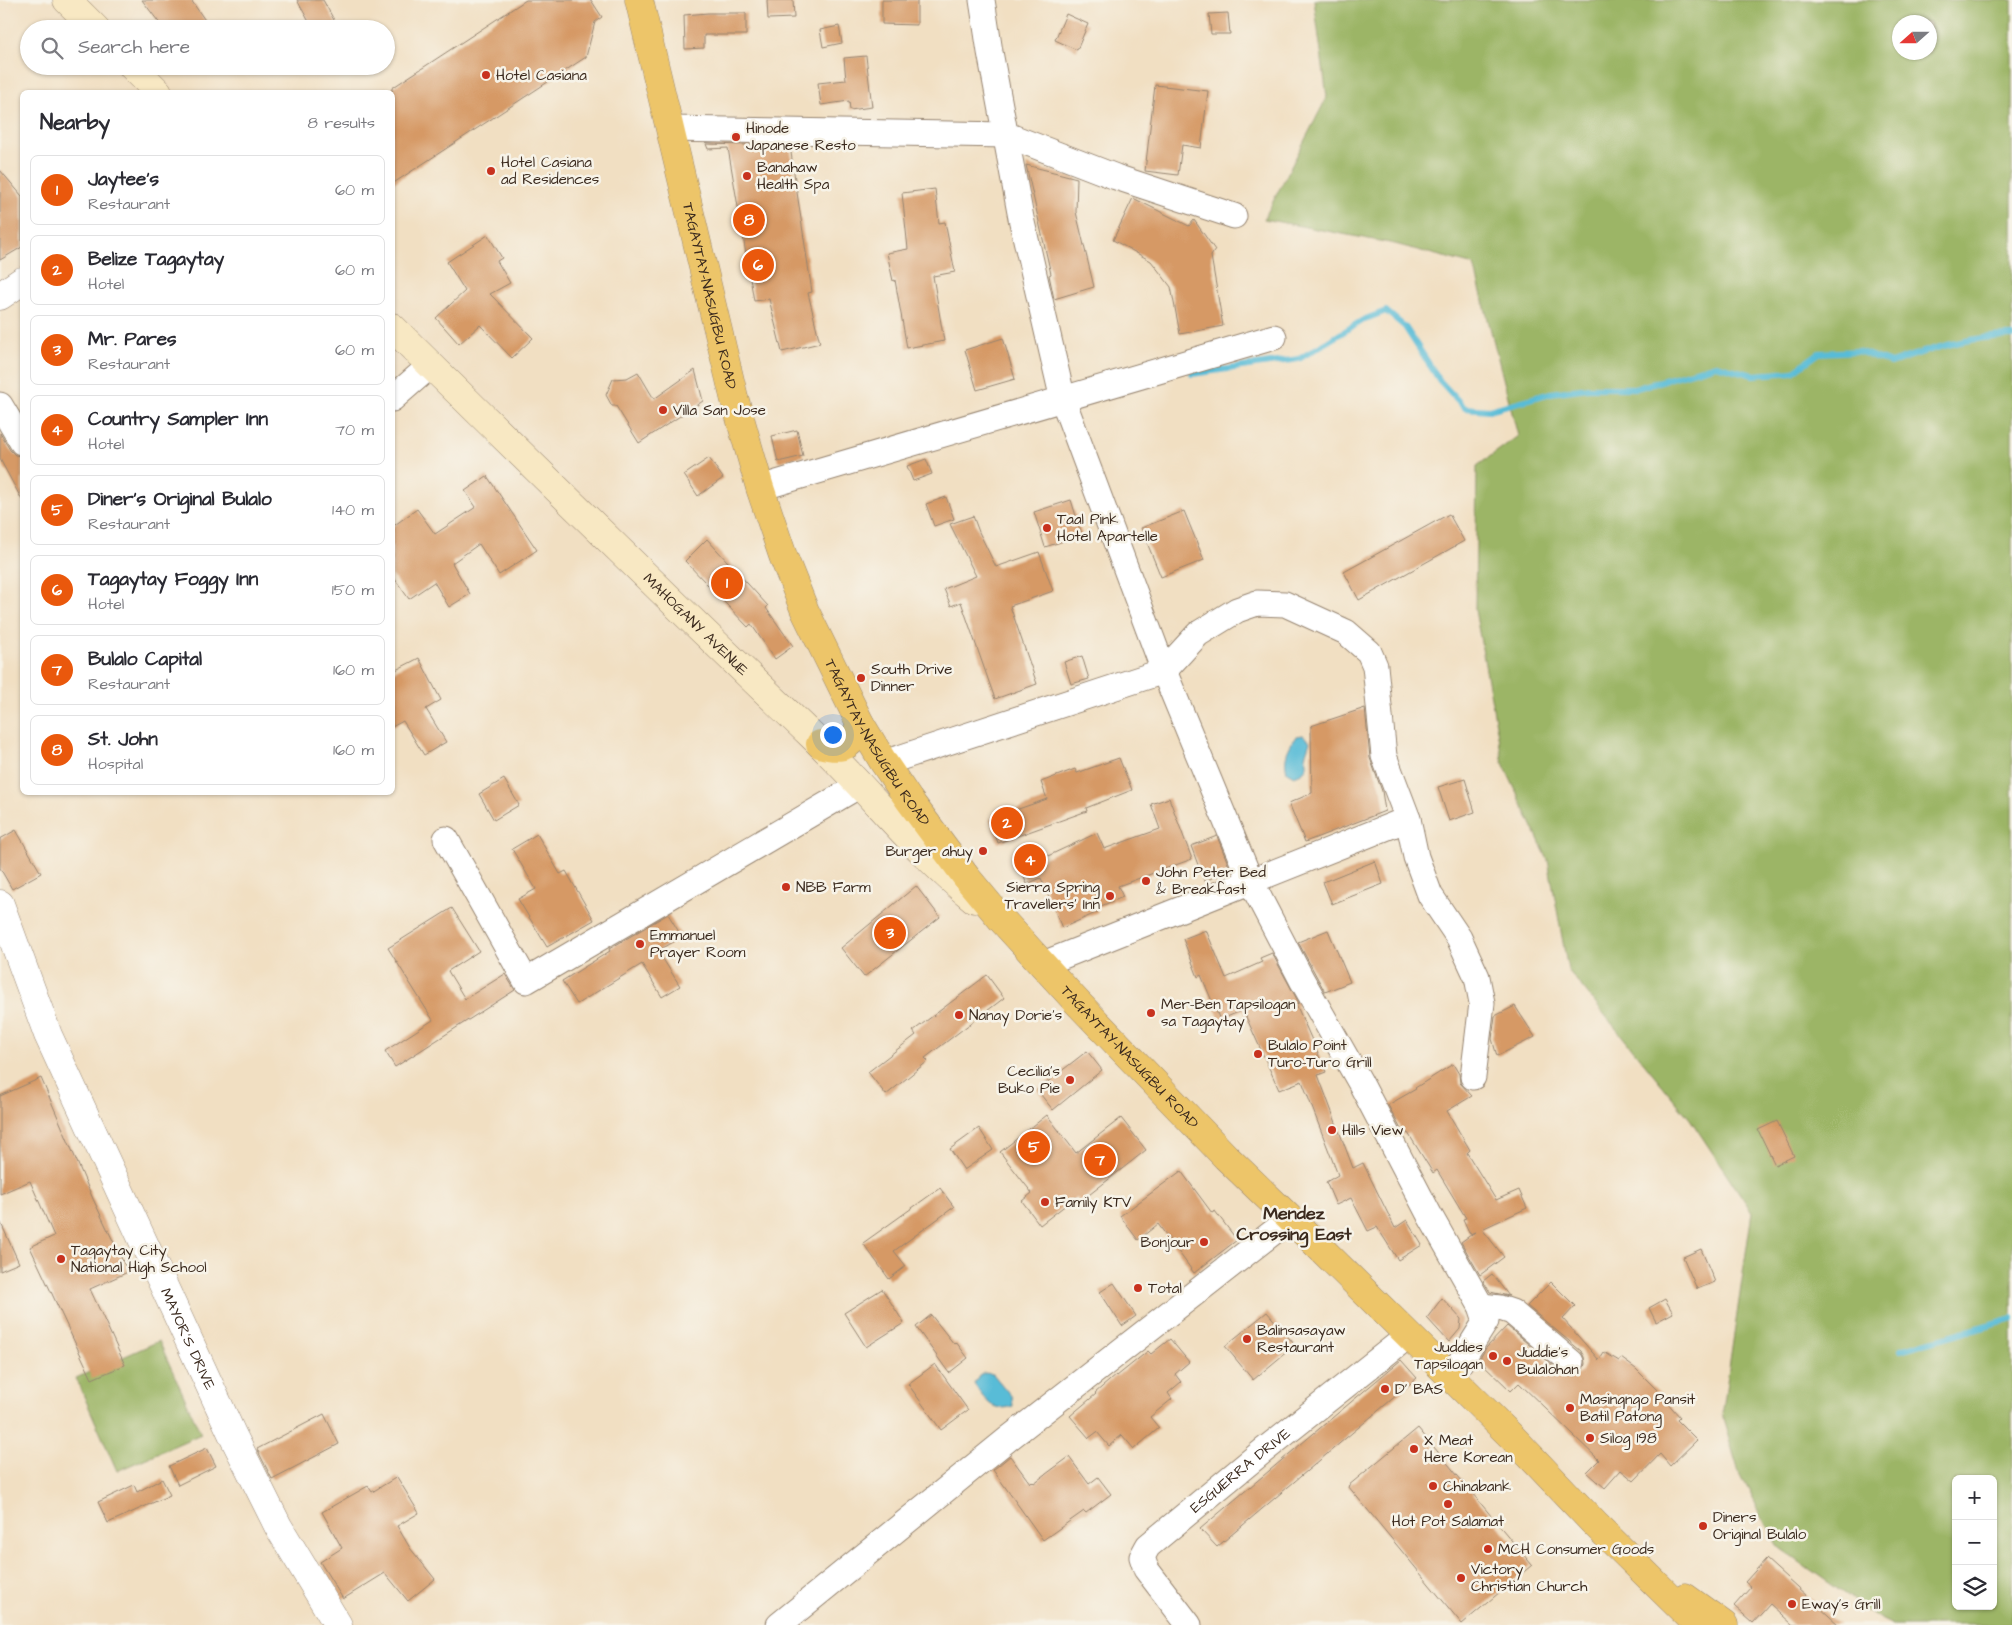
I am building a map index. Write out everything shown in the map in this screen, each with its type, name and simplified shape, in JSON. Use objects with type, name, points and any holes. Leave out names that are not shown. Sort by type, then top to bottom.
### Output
[{"type":"main road","points":[[68,0],[87,20]]},
{"type":"main road","name":"TAGAYTAY-NASUGBU ROAD","points":[[639,0],[734,397],[760,488],[804,611],[860,723],[884,762],[941,844],[1002,920],[1042,964],[1200,1131],[1513,1438],[1594,1523],[1698,1625]]},
{"type":"main road","points":[[141,75],[156,90]]},
{"type":"main road","name":"MAHOGANY AVENUE","points":[[395,330],[592,524],[820,744],[914,842],[962,888],[1002,920]]},
{"type":"main road","points":[[820,744],[832,748],[841,748],[851,743],[857,735],[860,723]]},
{"type":"main road","name":"TAGAYTAY-NASUGBU ROAD","points":[[1631,1558],[1679,1625]]},
{"type":"main road","name":"TAGAYTAY-NASUGBU ROAD","points":[[1631,1558],[1724,1625]]},
{"type":"street","points":[[982,0],[990,52],[1022,218],[1063,400],[1164,671],[1251,882],[1302,980],[1360,1082],[1430,1216],[1482,1306],[1486,1321],[1450,1377]]},
{"type":"street","points":[[670,129],[1007,135],[1116,177],[1234,216]]},
{"type":"street","points":[[0,296],[20,282]]},
{"type":"street","points":[[760,488],[1274,337]]},
{"type":"street","points":[[395,396],[431,365]]},
{"type":"street","points":[[0,405],[20,439]]},
{"type":"street","points":[[884,762],[1164,671],[1198,634],[1237,610],[1257,603],[1285,604],[1346,632],[1369,652],[1375,666],[1384,756],[1408,819],[1416,857],[1430,895],[1459,938],[1477,977],[1482,1003],[1473,1077]]},
{"type":"street","points":[[446,839],[526,981],[860,785]]},
{"type":"street","points":[[1042,964],[1408,819]]},
{"type":"street","name":"MAYOR'S DRIVE","points":[[0,904],[48,1036],[228,1427],[278,1526],[338,1625]]},
{"type":"street","points":[[780,1625],[1008,1438],[1290,1219]]},
{"type":"street","points":[[1482,1306],[1500,1308],[1512,1312],[1571,1362]]},
{"type":"street","name":"ESGUERRA DRIVE","points":[[1189,1625],[1146,1569],[1142,1557],[1148,1546],[1408,1336]]},
{"type":"green space","points":[[1314,0],[2012,0],[2012,1625],[1893,1625],[1880,1619],[1777,1546],[1738,1469],[1722,1416],[1752,1212],[1690,1119],[1568,970],[1548,860],[1503,763],[1475,610],[1477,466],[1518,436],[1474,265],[1395,244],[1264,219],[1327,97]]},
{"type":"green space","points":[[159,1341],[201,1434],[117,1471],[76,1378]]},
{"type":"water","points":[[1303,735],[1310,741],[1305,756],[1307,766],[1304,771],[1294,776],[1287,772],[1286,757],[1296,736]]},
{"type":"water","points":[[984,1373],[993,1374],[1012,1397],[1013,1406],[1000,1408],[986,1400],[974,1384],[979,1376]]},
{"type":"building","points":[[142,0],[191,0],[205,20],[157,20]]},
{"type":"building","points":[[297,0],[323,0],[334,20],[308,20]]},
{"type":"building","name":"Hotel Casiana","points":[[526,0],[591,0],[602,17],[595,22],[586,57],[395,182],[395,90],[392,90],[392,88]]},
{"type":"building","points":[[767,0],[793,0],[794,18],[768,19]]},
{"type":"building","points":[[882,0],[917,0],[917,25],[882,24]]},
{"type":"building","points":[[746,13],[746,35],[704,35],[704,48],[685,49],[684,15]]},
{"type":"building","points":[[1228,13],[1230,34],[1211,34],[1209,14]]},
{"type":"building","points":[[1066,14],[1088,24],[1077,50],[1055,40]]},
{"type":"building","points":[[839,26],[842,43],[823,47],[820,30]]},
{"type":"building","points":[[866,56],[872,107],[850,110],[849,101],[821,105],[818,83],[846,80],[844,58]]},
{"type":"building","points":[[1155,85],[1208,91],[1201,148],[1182,145],[1178,175],[1145,171]]},
{"type":"building","points":[[706,144],[790,146],[812,292],[808,293],[820,343],[782,352],[769,299],[754,301],[728,148],[708,149]]},
{"type":"building","points":[[1026,165],[1077,178],[1076,212],[1094,287],[1054,299],[1049,275],[1051,274]]},
{"type":"building","points":[[0,170],[20,194],[20,248],[0,260]]},
{"type":"building","points":[[935,189],[939,223],[945,222],[955,272],[933,276],[944,341],[907,348],[895,280],[893,281],[887,253],[908,249],[902,193]]},
{"type":"building","points":[[1133,198],[1189,226],[1194,220],[1215,250],[1211,256],[1223,326],[1180,334],[1171,287],[1151,261],[1113,240]]},
{"type":"building","points":[[488,235],[502,258],[497,261],[510,283],[490,294],[533,338],[512,358],[480,325],[459,344],[436,318],[465,291],[447,262]]},
{"type":"building","points":[[1003,338],[1015,379],[977,390],[965,350]]},
{"type":"building","name":"Villa San Jose","points":[[695,370],[703,401],[639,443],[616,406],[612,406],[606,395],[613,379],[627,378],[638,372],[654,399]]},
{"type":"building","points":[[797,430],[803,456],[778,462],[772,436]]},
{"type":"building","points":[[0,433],[10,450],[15,455],[20,456],[20,496],[0,459]]},
{"type":"building","points":[[709,458],[723,478],[698,496],[684,475]]},
{"type":"building","points":[[926,459],[932,474],[913,481],[907,466]]},
{"type":"building","points":[[487,476],[537,550],[499,575],[479,544],[452,563],[470,594],[449,607],[434,582],[409,599],[395,579],[395,525],[417,509],[435,534],[476,507],[465,491]]},
{"type":"building","points":[[946,497],[954,519],[934,526],[926,504]]},
{"type":"building","points":[[1071,500],[1082,535],[1045,547],[1034,512]]},
{"type":"building","points":[[1184,511],[1204,560],[1161,577],[1141,528]]},
{"type":"building","points":[[1449,514],[1464,541],[1359,600],[1344,572]]},
{"type":"building","points":[[973,516],[996,567],[1039,552],[1053,591],[1010,606],[1037,684],[995,699],[961,602],[951,606],[944,589],[976,576],[950,524]]},
{"type":"building","points":[[707,539],[768,606],[766,608],[793,646],[775,659],[751,624],[748,627],[685,561]]},
{"type":"building","points":[[1082,656],[1089,679],[1071,684],[1064,662]]},
{"type":"building","points":[[419,658],[441,700],[426,709],[446,742],[424,755],[403,721],[395,725],[395,670]]},
{"type":"building","points":[[1365,708],[1370,758],[1382,791],[1385,811],[1305,842],[1289,803],[1312,793],[1311,726]]},
{"type":"building","points":[[1119,758],[1132,790],[1086,808],[1087,811],[998,843],[990,819],[1047,799],[1041,782],[1075,769],[1077,773]]},
{"type":"building","points":[[504,779],[519,805],[494,820],[479,794]]},
{"type":"building","points":[[1465,779],[1475,812],[1449,821],[1438,787]]},
{"type":"building","points":[[1169,798],[1192,859],[1118,886],[1123,897],[1096,908],[1098,912],[1062,928],[1041,878],[1027,884],[1020,869],[1097,833],[1104,849],[1160,829],[1151,804]]},
{"type":"building","points":[[16,830],[41,873],[12,889],[0,868],[0,839]]},
{"type":"building","points":[[537,834],[560,874],[566,871],[594,920],[547,947],[518,899],[536,889],[512,849]]},
{"type":"building","points":[[1217,836],[1231,871],[1204,881],[1191,846]]},
{"type":"building","points":[[1375,861],[1383,884],[1332,904],[1323,882]]},
{"type":"building","points":[[916,886],[940,917],[864,977],[841,948]]},
{"type":"building","points":[[452,908],[479,951],[448,971],[465,999],[505,974],[515,990],[395,1067],[385,1051],[433,1020],[388,948]]},
{"type":"building","points":[[668,914],[682,937],[658,951],[680,986],[662,997],[642,964],[577,1004],[562,981],[610,951],[609,949]]},
{"type":"building","points":[[1206,930],[1226,978],[1262,962],[1260,958],[1272,953],[1299,1003],[1296,1004],[1326,1072],[1318,1075],[1353,1168],[1363,1163],[1395,1228],[1407,1220],[1422,1245],[1398,1260],[1377,1227],[1368,1231],[1351,1198],[1336,1205],[1326,1182],[1338,1175],[1302,1081],[1279,1090],[1243,1010],[1220,1020],[1201,975],[1198,977],[1183,939]]},
{"type":"building","points":[[1328,930],[1350,982],[1325,992],[1298,942]]},
{"type":"building","name":"Nanay Dorie's","points":[[987,975],[1004,998],[925,1058],[928,1061],[886,1095],[868,1072],[916,1035],[913,1031]]},
{"type":"building","points":[[1515,1006],[1535,1037],[1497,1056],[1492,1039],[1495,1016]]},
{"type":"building","name":"Cecilia's Buko Pie","points":[[1087,1051],[1102,1070],[1053,1110],[1037,1090]]},
{"type":"building","points":[[1453,1064],[1459,1074],[1460,1083],[1472,1096],[1447,1111],[1470,1150],[1467,1153],[1496,1200],[1519,1190],[1527,1208],[1482,1229],[1504,1257],[1480,1275],[1461,1242],[1475,1232],[1470,1234],[1463,1219],[1466,1218],[1437,1170],[1433,1173],[1408,1133],[1404,1135],[1388,1105]]},
{"type":"building","points":[[41,1078],[93,1199],[128,1272],[90,1289],[125,1365],[92,1379],[30,1247],[54,1236],[30,1181],[0,1194],[0,1096]]},
{"type":"building","points":[[1047,1115],[1076,1153],[1121,1118],[1146,1150],[1080,1202],[1076,1197],[1040,1225],[1022,1201],[1032,1193],[1000,1152]]},
{"type":"building","points":[[1777,1121],[1794,1156],[1775,1165],[1758,1130]]},
{"type":"building","points":[[979,1128],[993,1150],[964,1170],[950,1149]]},
{"type":"building","points":[[1181,1171],[1212,1213],[1215,1211],[1237,1240],[1194,1273],[1158,1224],[1138,1240],[1120,1216]]},
{"type":"building","points":[[940,1188],[954,1207],[894,1251],[906,1266],[889,1279],[863,1243]]},
{"type":"building","points":[[0,1221],[19,1263],[0,1271]]},
{"type":"building","points":[[1701,1249],[1715,1282],[1697,1289],[1683,1257]]},
{"type":"building","points":[[1492,1274],[1509,1296],[1490,1292],[1483,1281]]},
{"type":"building","points":[[1551,1282],[1575,1306],[1563,1319],[1599,1360],[1604,1352],[1619,1361],[1621,1358],[1636,1369],[1666,1399],[1680,1417],[1677,1420],[1697,1440],[1670,1466],[1660,1454],[1634,1481],[1621,1470],[1605,1488],[1587,1472],[1599,1460],[1519,1383],[1511,1391],[1479,1360],[1486,1348],[1507,1326],[1562,1373],[1568,1376],[1575,1376],[1582,1372],[1585,1364],[1581,1351],[1527,1306]]},
{"type":"building","points":[[1114,1283],[1136,1316],[1122,1326],[1100,1292]]},
{"type":"building","points":[[882,1289],[904,1323],[866,1347],[844,1313]]},
{"type":"building","points":[[1442,1298],[1461,1319],[1460,1329],[1449,1342],[1427,1318]]},
{"type":"building","points":[[1665,1299],[1673,1313],[1656,1322],[1649,1308]]},
{"type":"building","points":[[1267,1312],[1295,1345],[1253,1380],[1225,1346]]},
{"type":"building","points":[[931,1315],[968,1358],[949,1373],[916,1327]]},
{"type":"building","points":[[1170,1339],[1189,1362],[1175,1374],[1181,1382],[1168,1393],[1172,1399],[1150,1417],[1159,1428],[1134,1449],[1122,1435],[1109,1446],[1097,1432],[1089,1438],[1070,1416],[1116,1375],[1148,1351],[1151,1354]]},
{"type":"building","points":[[1401,1360],[1417,1378],[1217,1547],[1200,1529]]},
{"type":"building","points":[[935,1364],[968,1410],[941,1430],[908,1384]]},
{"type":"building","points":[[324,1414],[339,1444],[272,1479],[257,1449]]},
{"type":"building","points":[[1418,1428],[1532,1565],[1462,1624],[1348,1486]]},
{"type":"building","points":[[207,1448],[216,1466],[178,1485],[169,1466]]},
{"type":"building","points":[[1010,1456],[1030,1483],[1032,1481],[1034,1483],[1069,1457],[1089,1484],[1098,1477],[1111,1494],[1086,1513],[1084,1511],[1043,1540],[993,1470]]},
{"type":"building","points":[[397,1477],[419,1513],[397,1526],[410,1548],[435,1579],[408,1601],[385,1573],[343,1599],[320,1562],[342,1548],[322,1512],[368,1486],[372,1492]]},
{"type":"building","points":[[162,1479],[170,1495],[108,1523],[98,1502],[134,1485],[137,1492]]},
{"type":"building","name":"Eway's Grill","points":[[1766,1559],[1839,1625],[1793,1625],[1770,1604],[1753,1623],[1734,1606],[1751,1587],[1745,1582]]},
{"type":"waterway","points":[[1192,374],[1299,359],[1363,320],[1386,311],[1405,327],[1440,381],[1465,408],[1489,410],[1551,393],[1588,388],[1637,388],[1716,365],[1753,375],[1793,372],[1819,353],[1858,351],[1891,363],[1951,344],[1981,338],[2012,336]]},
{"type":"waterway","points":[[1900,1350],[2012,1318]]},
{"type":"place","name":"Hotel Casiana","points":[[486,75]]},
{"type":"place","name":"Hinode Japanese Resto","points":[[736,137]]},
{"type":"place","name":"Hotel Casiana ad Residences","points":[[491,171]]},
{"type":"place","name":"Banahaw Health Spa","points":[[747,176]]},
{"type":"place","name":"St. John","points":[[749,220]]},
{"type":"place","name":"Tagaytay Foggy Inn","points":[[758,265]]},
{"type":"place","name":"Villa San Jose","points":[[663,410]]},
{"type":"place","name":"Taal Pink Hotel Apartelle","points":[[1047,528]]},
{"type":"place","name":"Jaytee's","points":[[727,583]]},
{"type":"place","name":"South Drive Dinner","points":[[861,678]]},
{"type":"place","name":"Belize Tagaytay","points":[[1007,823]]},
{"type":"place","name":"Burger ahuy","points":[[983,851]]},
{"type":"place","name":"Country Sampler Inn","points":[[1030,860]]},
{"type":"place","name":"John Peter Bed & Breakfast","points":[[1146,881]]},
{"type":"place","name":"NBB Farm","points":[[786,887]]},
{"type":"place","name":"Sierra Spring Travellers' Inn","points":[[1110,896]]},
{"type":"place","name":"Mr. Pares","points":[[890,933]]},
{"type":"place","name":"Emmanuel Prayer Room","points":[[640,944]]},
{"type":"place","name":"Mer-Ben Tapsilogan sa Tagaytay","points":[[1151,1013]]},
{"type":"place","name":"Nanay Dorie's","points":[[959,1015]]},
{"type":"place","name":"Bulalo Point Turo-Turo Grill","points":[[1258,1054]]},
{"type":"place","name":"Cecilia's Buko Pie","points":[[1070,1080]]},
{"type":"place","name":"Hills View","points":[[1332,1130]]},
{"type":"place","name":"Diner's Original Bulalo","points":[[1034,1147]]},
{"type":"place","name":"Bulalo Capital","points":[[1100,1160]]},
{"type":"place","name":"Family KTV","points":[[1045,1202]]},
{"type":"place","name":"Bonjour","points":[[1204,1242]]},
{"type":"place","name":"Tagaytay City National High School","points":[[61,1259]]},
{"type":"place","name":"Total","points":[[1138,1288]]},
{"type":"place","name":"Balinsasayaw Restaurant","points":[[1247,1339]]},
{"type":"place","name":"Juddies Tapsilogan","points":[[1493,1356]]},
{"type":"place","name":"Juddie's Bulalohan","points":[[1507,1361]]},
{"type":"place","name":"D' BAS","points":[[1385,1389]]},
{"type":"place","name":"Masingngo Pansit Batil Patong","points":[[1570,1408]]},
{"type":"place","name":"Silog 198","points":[[1590,1438]]},
{"type":"place","name":"X Meat Here Korean","points":[[1414,1449]]},
{"type":"place","name":"Chinabank","points":[[1433,1486]]},
{"type":"place","name":"Hot Pot Salamat","points":[[1448,1504]]},
{"type":"place","name":"Diners Original Bulalo","points":[[1703,1526]]},
{"type":"place","name":"MCH Consumer Goods","points":[[1488,1549]]},
{"type":"place","name":"Victory Christian Church","points":[[1461,1578]]},
{"type":"place","name":"Eway's Grill","points":[[1792,1604]]},
{"type":"district","name":"Mendez Crossing East","points":[[1294,1223]]}]
